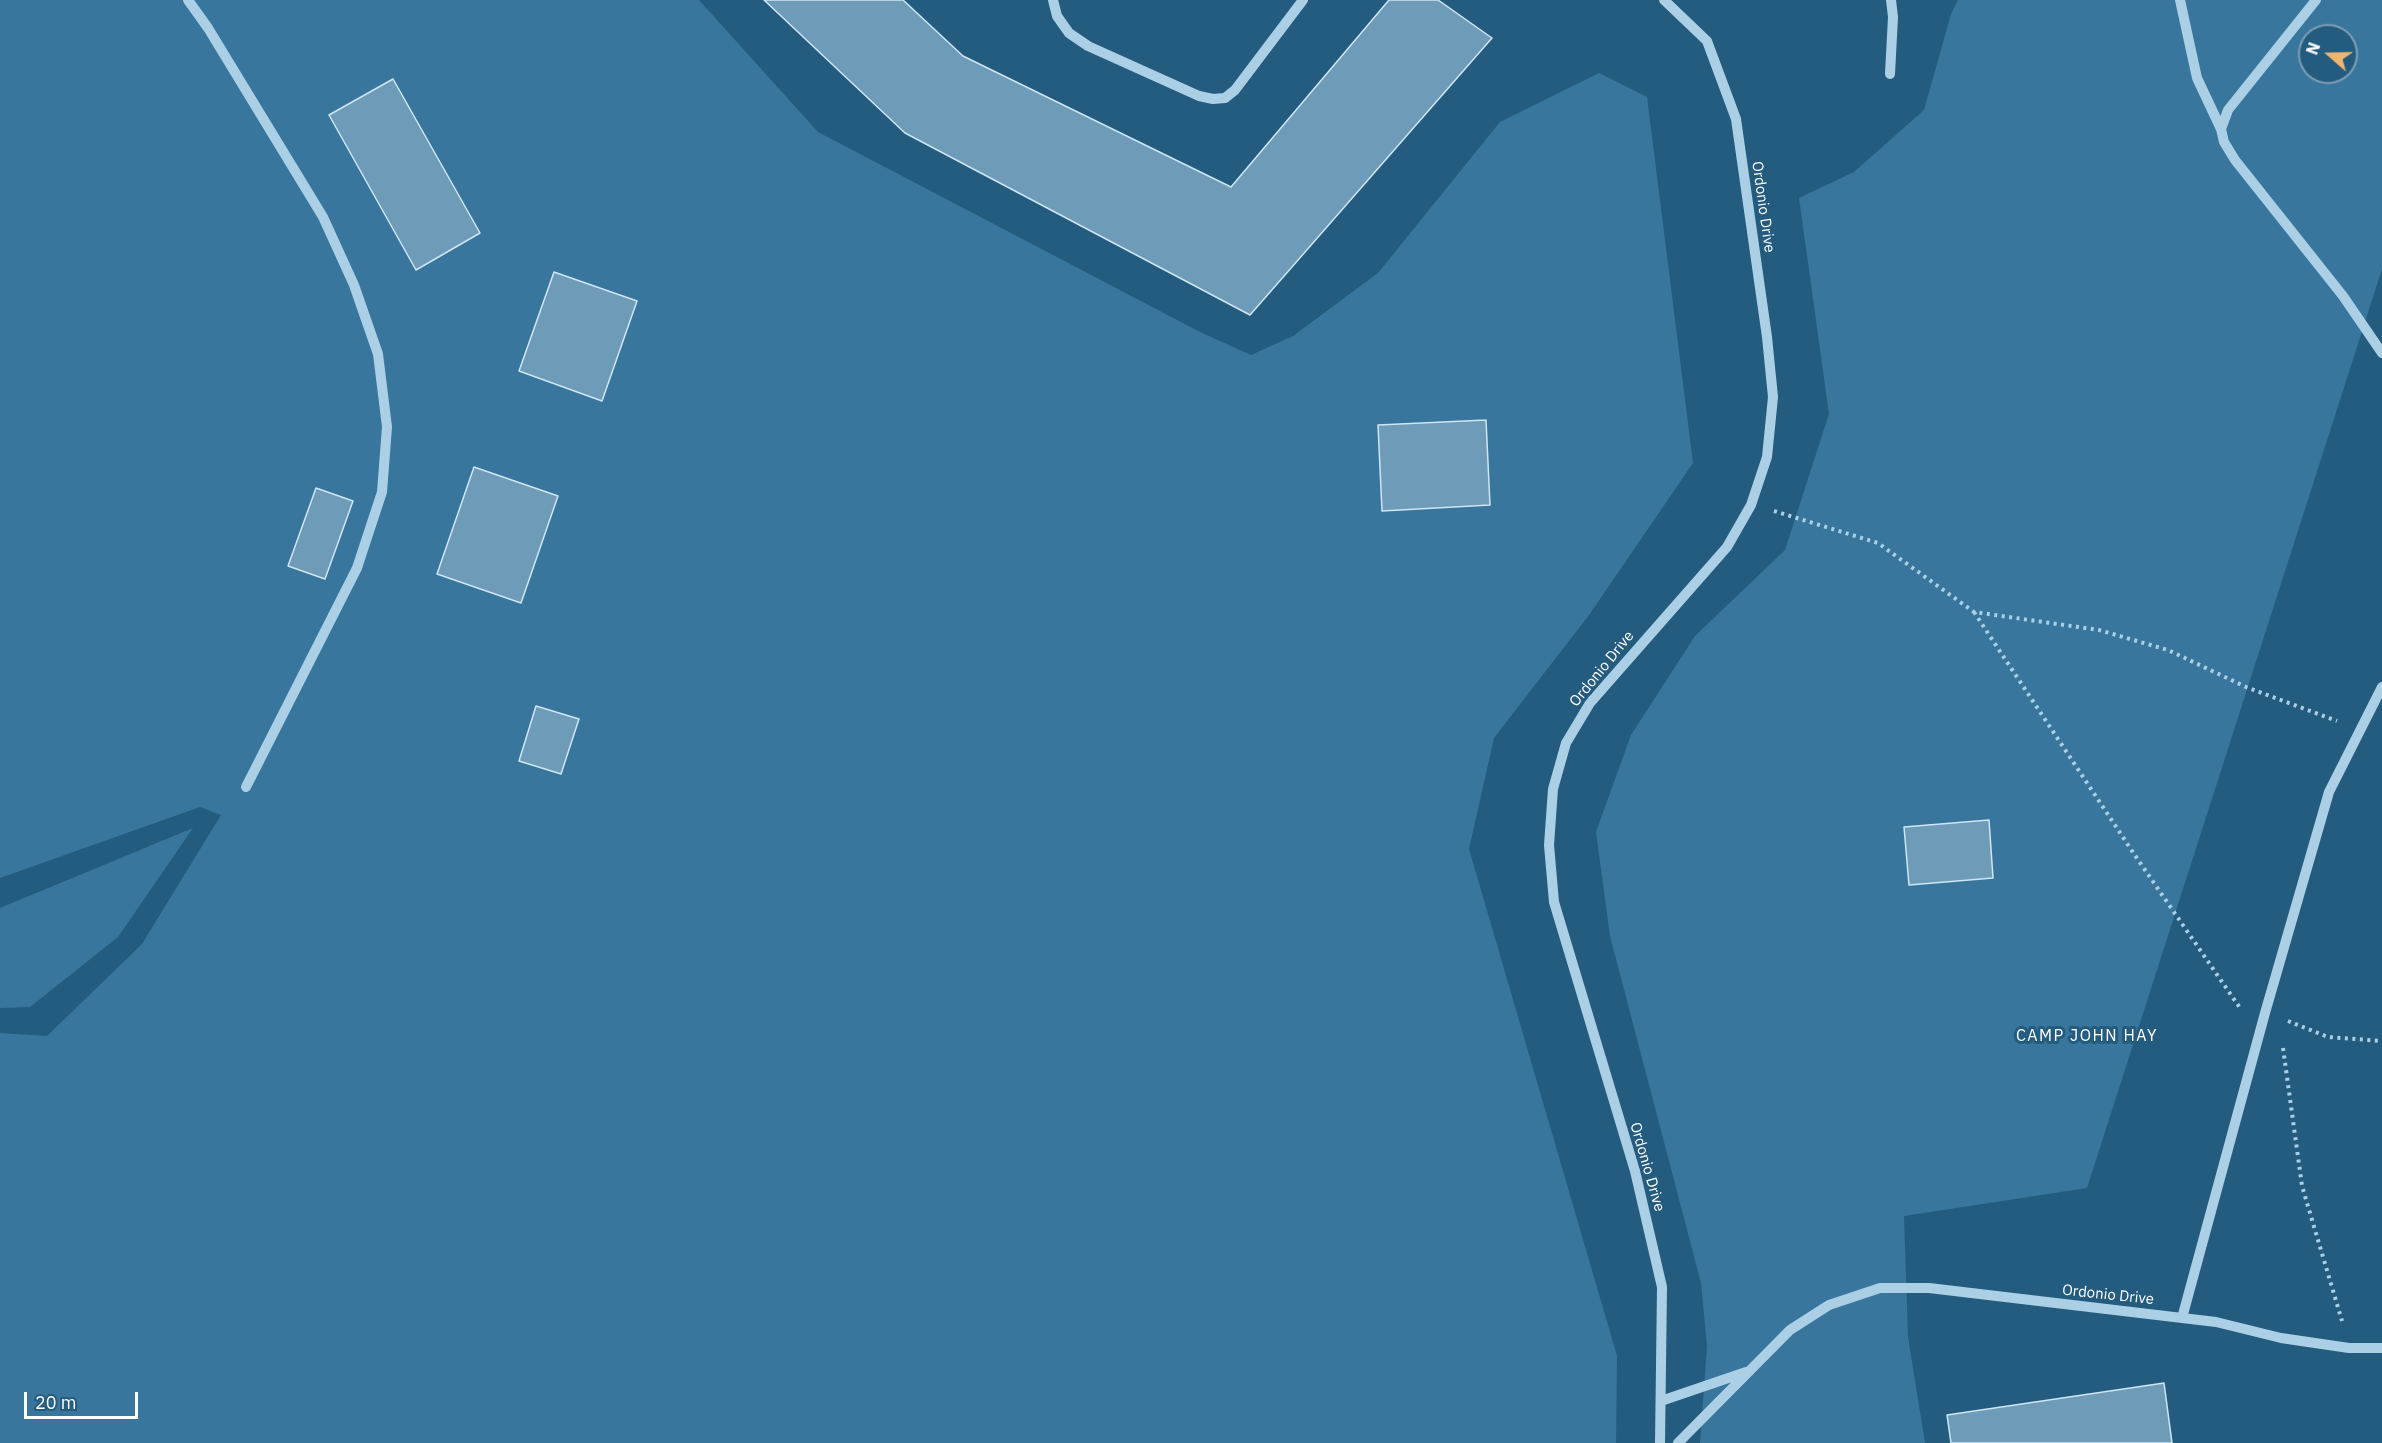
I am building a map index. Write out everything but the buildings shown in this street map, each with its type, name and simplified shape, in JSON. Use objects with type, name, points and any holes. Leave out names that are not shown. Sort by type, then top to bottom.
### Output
[{"type":"street","points":[[188,0],[208,28],[323,217],[354,285],[378,354],[387,427],[382,492],[357,568],[246,787]]},
{"type":"street","points":[[1053,0],[1057,16],[1070,33],[1088,46],[1199,96],[1214,99],[1225,98],[1235,90],[1303,0]]},
{"type":"street","name":"Ordonio Drive","points":[[1660,1443],[1662,1287],[1635,1171],[1554,902],[1549,845],[1553,789],[1566,743],[1590,703],[1727,547],[1751,505],[1767,457],[1773,397],[1767,337],[1736,119],[1707,41],[1664,0]]},
{"type":"street","points":[[1890,74],[1892,0]]},
{"type":"street","points":[[2180,0],[2197,78],[2221,129],[2224,142],[2235,160],[2343,296],[2382,353]]},
{"type":"street","points":[[2221,129],[2228,110],[2316,0]]},
{"type":"street","points":[[2181,1318],[2329,792],[2382,687]]},
{"type":"street","name":"Ordonio Drive","points":[[1678,1443],[1790,1330],[1829,1305],[1880,1288],[1929,1288],[2216,1322],[2282,1338],[2349,1348],[2382,1348]]},
{"type":"street","name":"Ordonio Drive","points":[[1661,1401],[1749,1371]]},
{"type":"path","points":[[1751,505],[1878,543],[1974,612],[2128,845],[2240,1008]]},
{"type":"path","points":[[1974,612],[2099,630],[2156,647],[2246,687],[2337,721]]},
{"type":"path","points":[[2279,1017],[2328,1037],[2382,1041]]},
{"type":"path","points":[[2282,1040],[2302,1186],[2349,1348]]},
{"type":"shaded area","points":[[0,0],[699,0],[818,132],[1200,332],[1251,355],[1293,336],[1378,273],[1500,122],[1599,73],[1647,97],[1693,463],[1589,615],[1494,738],[1469,849],[1617,1356],[1616,1443],[0,1443],[0,1033],[47,1036],[142,944],[221,815],[200,807],[0,878]]},
{"type":"shaded area","points":[[1958,0],[2382,0],[2382,269],[2087,1188],[1904,1216],[1908,1337],[1925,1443],[1700,1443],[1707,1346],[1701,1283],[1610,936],[1596,832],[1631,735],[1695,636],[1785,550],[1829,414],[1799,198],[1854,172],[1924,110],[1951,14]]},
{"type":"shaded area","points":[[193,828],[118,937],[30,1007],[0,1008],[0,908]]},
{"type":"district","name":"CAMP JOHN HAY","points":[[2087,1036]]}]
